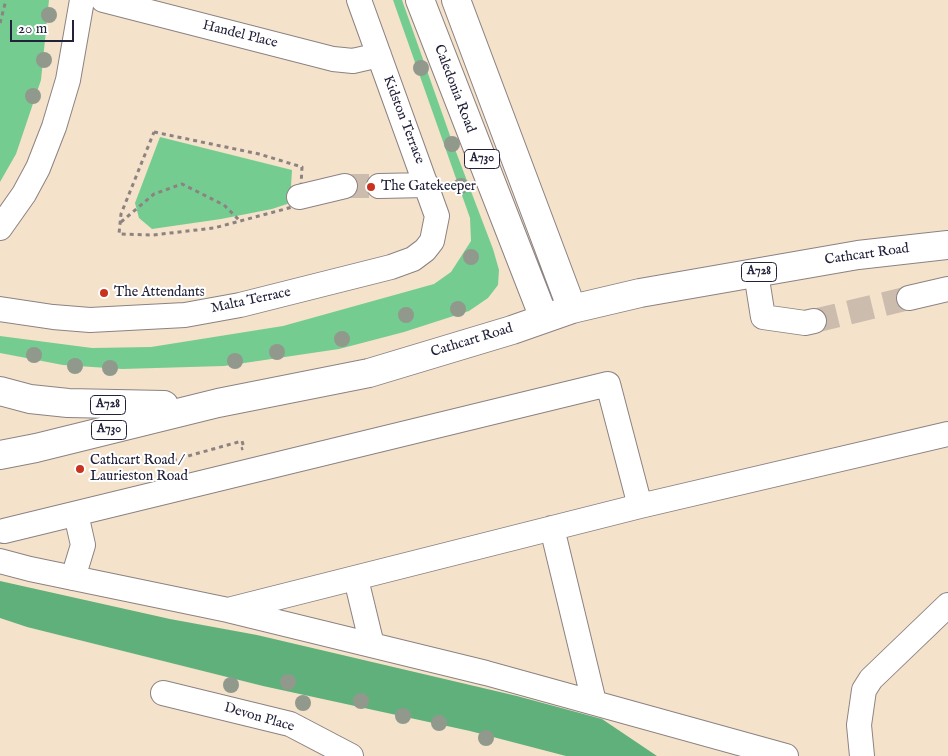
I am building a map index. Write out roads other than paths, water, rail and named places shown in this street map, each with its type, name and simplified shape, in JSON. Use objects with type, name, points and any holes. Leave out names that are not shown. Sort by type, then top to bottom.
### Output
[{"type":"main road","name":"Caledonia Road","points":[[420,0],[544,318]]},
{"type":"main road","name":"A730","points":[[456,0],[572,309]]},
{"type":"main road","name":"Cathcart Road","points":[[0,455],[36,448],[218,403],[369,372],[572,309],[640,293],[858,256],[948,245]]},
{"type":"main road","name":"A728","points":[[0,391],[30,398],[92,405],[218,403]]},
{"type":"street","points":[[0,228],[24,194],[38,168],[54,127],[68,80],[82,0]]},
{"type":"street","name":"Handel Place","points":[[103,0],[333,59],[352,60],[378,55]]},
{"type":"street","name":"Kidston Terrace","points":[[358,0],[437,216],[432,241]]},
{"type":"street","points":[[379,186],[427,185]]},
{"type":"street","points":[[299,197],[345,186]]},
{"type":"street","name":"Malta Terrace","points":[[0,309],[90,320],[185,315],[240,305],[403,263],[425,250],[432,241]]},
{"type":"street","points":[[756,273],[763,317],[805,323],[814,321]]},
{"type":"street","points":[[909,298],[948,289]]},
{"type":"street","points":[[4,531],[608,384],[640,506]]},
{"type":"street","points":[[228,610],[640,506],[948,434]]},
{"type":"street","points":[[74,578],[83,546],[76,514]]},
{"type":"street","points":[[552,528],[594,702]]},
{"type":"street","points":[[0,561],[228,610],[372,645],[594,702],[786,756]]},
{"type":"street","points":[[356,579],[372,645]]},
{"type":"street","points":[[862,756],[859,725],[864,690],[870,679],[948,604]]},
{"type":"street","name":"Devon Place","points":[[163,693],[290,724],[350,756]]},
{"type":"tunnel","points":[[345,186],[379,186]]},
{"type":"tunnel","points":[[814,321],[909,298]]},
{"type":"place","name":"The Gatekeeper","points":[[371,187]]},
{"type":"place","name":"The Attendants","points":[[104,293]]},
{"type":"place","name":"Cathcart Road / Laurieston Road","points":[[80,469]]}]
